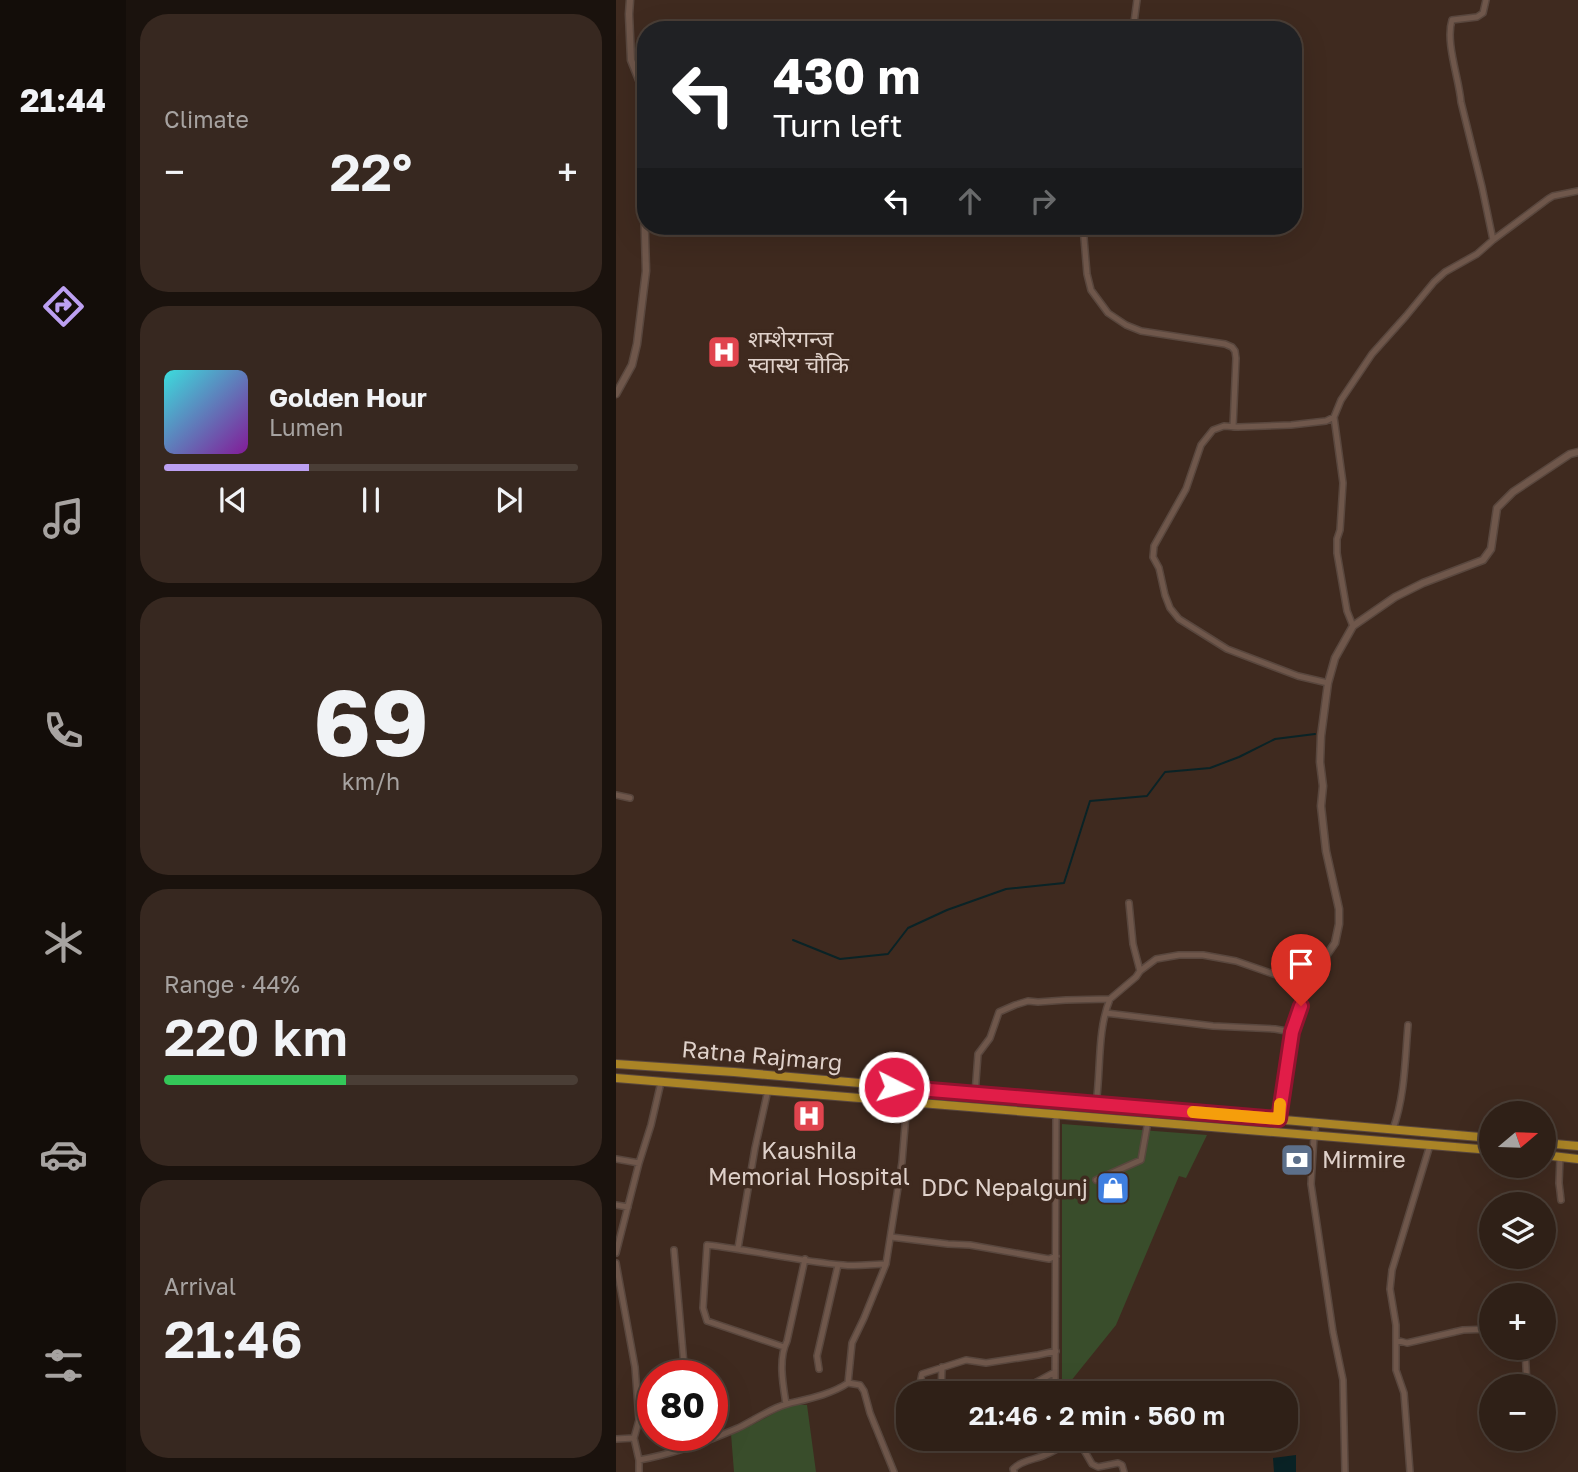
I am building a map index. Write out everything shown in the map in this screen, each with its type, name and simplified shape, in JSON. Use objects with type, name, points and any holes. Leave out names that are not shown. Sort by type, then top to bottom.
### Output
[{"type":"highway","name":"Ratna Rajmarg","points":[[616,1064],[1479,1137]]},
{"type":"highway","name":"Ratna Rajmarg","points":[[616,1078],[1479,1149]]},
{"type":"highway","points":[[1556,1144],[1578,1146]]},
{"type":"highway","points":[[1556,1156],[1578,1158]]},
{"type":"street","points":[[631,0],[631,60],[637,75]]},
{"type":"street","points":[[1134,21],[1137,0]]},
{"type":"street","points":[[1486,0],[1485,10],[1477,17],[1452,20],[1450,39],[1461,102],[1493,240]]},
{"type":"street","points":[[1353,626],[1347,611],[1337,553],[1343,483],[1334,417],[1341,400],[1364,364],[1445,272],[1477,254],[1553,196],[1578,191]]},
{"type":"street","points":[[616,394],[632,365],[637,344],[646,271],[645,235]]},
{"type":"street","points":[[1084,235],[1091,290],[1108,313],[1126,326],[1141,331],[1225,344],[1236,351],[1233,427]]},
{"type":"street","points":[[1328,683],[1291,674],[1227,649],[1179,619],[1170,608],[1159,568],[1153,557],[1154,547],[1186,489],[1201,445],[1219,427],[1292,425],[1325,421],[1334,417]]},
{"type":"street","points":[[1276,1132],[1292,1032],[1308,986],[1335,943],[1339,924],[1339,909],[1326,851],[1321,806],[1321,736],[1328,683],[1335,658],[1353,626],[1395,597],[1483,560],[1491,549],[1497,508],[1513,492],[1570,454],[1578,452]]},
{"type":"street","points":[[616,795],[630,798]]},
{"type":"street","points":[[1129,903],[1133,944],[1140,971]]},
{"type":"street","points":[[1096,1104],[1105,1013],[1110,999],[1156,959],[1203,955],[1236,961],[1308,986]]},
{"type":"street","points":[[975,1094],[978,1054],[990,1038],[999,1012],[1028,1001],[1110,999]]},
{"type":"street","points":[[1105,1013],[1292,1032]]},
{"type":"street","points":[[1392,1129],[1402,1085],[1408,1025]]},
{"type":"street","points":[[616,1252],[661,1082]]},
{"type":"street","points":[[737,1248],[768,1090]]},
{"type":"street","points":[[848,1383],[852,1343],[886,1264],[902,1162],[907,1102]]},
{"type":"street","points":[[1055,1381],[1056,1114]]},
{"type":"street","points":[[1096,1180],[1141,1160],[1147,1121]]},
{"type":"street","points":[[1316,1124],[1311,1184],[1333,1332],[1343,1380],[1345,1472]]},
{"type":"street","points":[[1410,1472],[1404,1393],[1396,1370],[1396,1325],[1390,1289],[1392,1270],[1430,1145]]},
{"type":"street","points":[[1560,1157],[1561,1200]]},
{"type":"street","points":[[616,1159],[639,1163]]},
{"type":"street","points":[[616,1205],[628,1207]]},
{"type":"street","points":[[891,1237],[970,1245],[1049,1259],[1056,1256]]},
{"type":"street","points":[[784,1347],[707,1321],[702,1308],[707,1245],[838,1265],[886,1264]]},
{"type":"street","points":[[674,1250],[684,1360]]},
{"type":"street","points":[[786,1404],[782,1374],[784,1347],[805,1259]]},
{"type":"street","points":[[616,1263],[635,1367],[639,1420],[634,1438],[639,1472]]},
{"type":"street","points":[[819,1369],[817,1356],[838,1265]]},
{"type":"street","points":[[1396,1340],[1407,1343],[1463,1330],[1479,1329]]},
{"type":"street","points":[[921,1381],[922,1374],[966,1360],[986,1363],[1056,1351]]},
{"type":"street","points":[[941,1381],[942,1367]]},
{"type":"street","points":[[1039,1381],[1055,1373]]},
{"type":"street","points":[[728,1432],[786,1404],[832,1393],[848,1383],[860,1385],[894,1472]]},
{"type":"street","points":[[616,1439],[634,1438]]},
{"type":"street","points":[[639,1460],[676,1451]]},
{"type":"street","points":[[1014,1472],[1013,1469],[1017,1465],[1053,1451]]},
{"type":"street","points":[[1084,1451],[1092,1464],[1098,1467],[1118,1463],[1122,1465],[1124,1472]]},
{"type":"green space","points":[[1062,1124],[1207,1135],[1186,1178],[1179,1176],[1116,1325],[1071,1381],[1062,1381]]},
{"type":"green space","points":[[791,1404],[807,1405],[816,1472],[734,1472],[731,1434]]},
{"type":"water","points":[[1296,1455],[1296,1472],[1274,1472],[1273,1458]]},
{"type":"waterway","points":[[793,940],[840,959],[888,954],[908,928],[947,910],[1006,889],[1064,883],[1090,801],[1147,796],[1165,772],[1210,768],[1275,739],[1315,734]]},
{"type":"slow traffic","points":[[1193,1112],[1279,1119],[1280,1104]]},
{"type":"place","name":"शम्शेरगन्ज स्वास्थ चौकि","points":[[724,352]]},
{"type":"place","name":"Kaushila Memorial Hospital","points":[[809,1116]]},
{"type":"place","name":"Mirmire","points":[[1297,1160]]},
{"type":"place","name":"DDC Nepalgunj","points":[[1113,1188]]},
{"type":"route","points":[[894,1087],[1279,1119],[1292,1032],[1301,1006]]}]
